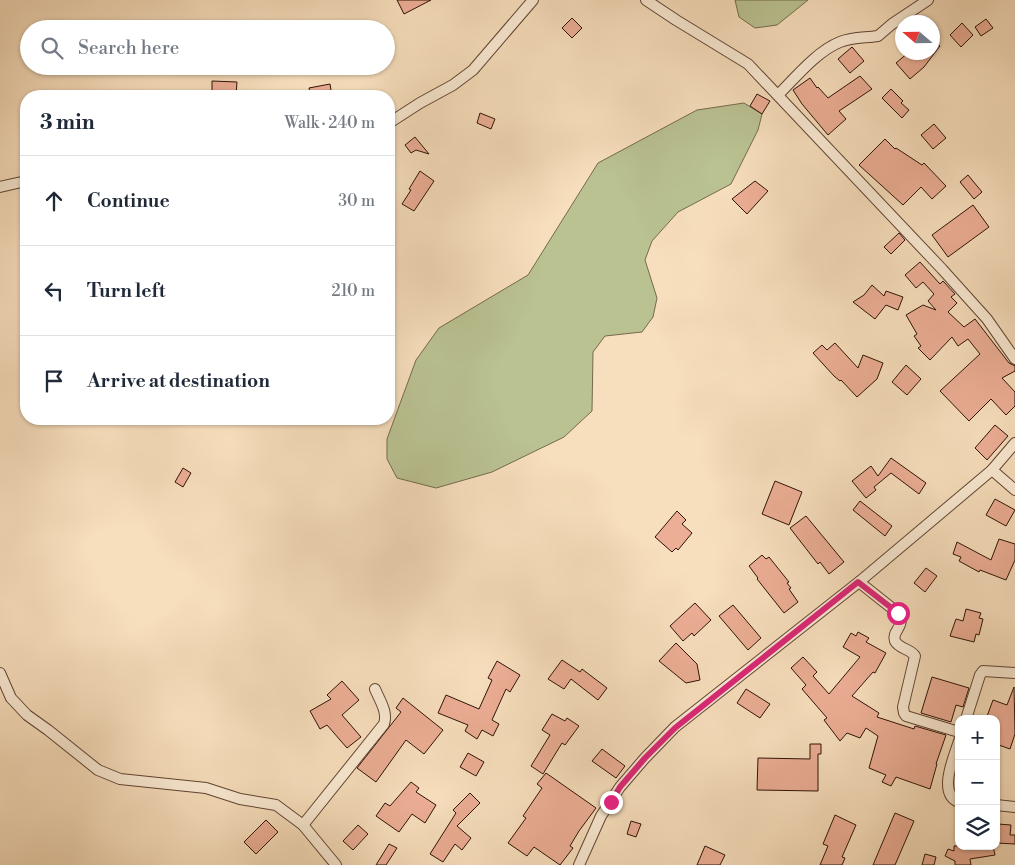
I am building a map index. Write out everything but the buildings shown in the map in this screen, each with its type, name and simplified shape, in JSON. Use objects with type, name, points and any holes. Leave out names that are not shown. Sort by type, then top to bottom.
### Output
[{"type":"street","points":[[395,119],[453,85],[473,70],[533,0]]},
{"type":"street","points":[[646,0],[748,64],[942,269],[987,319],[1015,359]]},
{"type":"street","points":[[778,95],[829,48],[861,36],[878,36],[892,24],[928,0]]},
{"type":"street","points":[[0,187],[20,182]]},
{"type":"street","points":[[578,865],[601,816],[620,787],[675,728],[858,582],[992,470],[1015,443]]},
{"type":"street","points":[[992,470],[1015,490]]},
{"type":"street","points":[[858,582],[898,613],[901,623],[895,641],[898,645],[914,653],[915,656],[903,707],[904,713],[906,716],[955,731]]},
{"type":"street","points":[[967,715],[983,671],[1015,673]]},
{"type":"street","points":[[0,673],[11,698],[27,715],[98,770],[120,779],[206,788],[240,799],[276,805],[303,825],[336,865]]},
{"type":"street","points":[[303,825],[384,724],[386,719],[385,712],[374,689]]},
{"type":"street","points":[[955,754],[947,789],[951,798],[955,800]]},
{"type":"street","points":[[1000,805],[1015,807]]},
{"type":"green space","points":[[735,0],[808,0],[777,25],[755,28],[739,17]]},
{"type":"green space","points":[[744,103],[762,114],[758,130],[731,184],[678,212],[652,241],[645,260],[657,298],[653,317],[642,332],[605,336],[593,352],[592,411],[564,437],[492,472],[436,488],[397,478],[387,459],[387,439],[392,425],[395,425],[395,417],[416,360],[439,328],[528,275],[598,163],[697,110]]},
{"type":"route","points":[[611,802],[620,787],[645,758],[675,728],[858,582],[898,613]]}]
